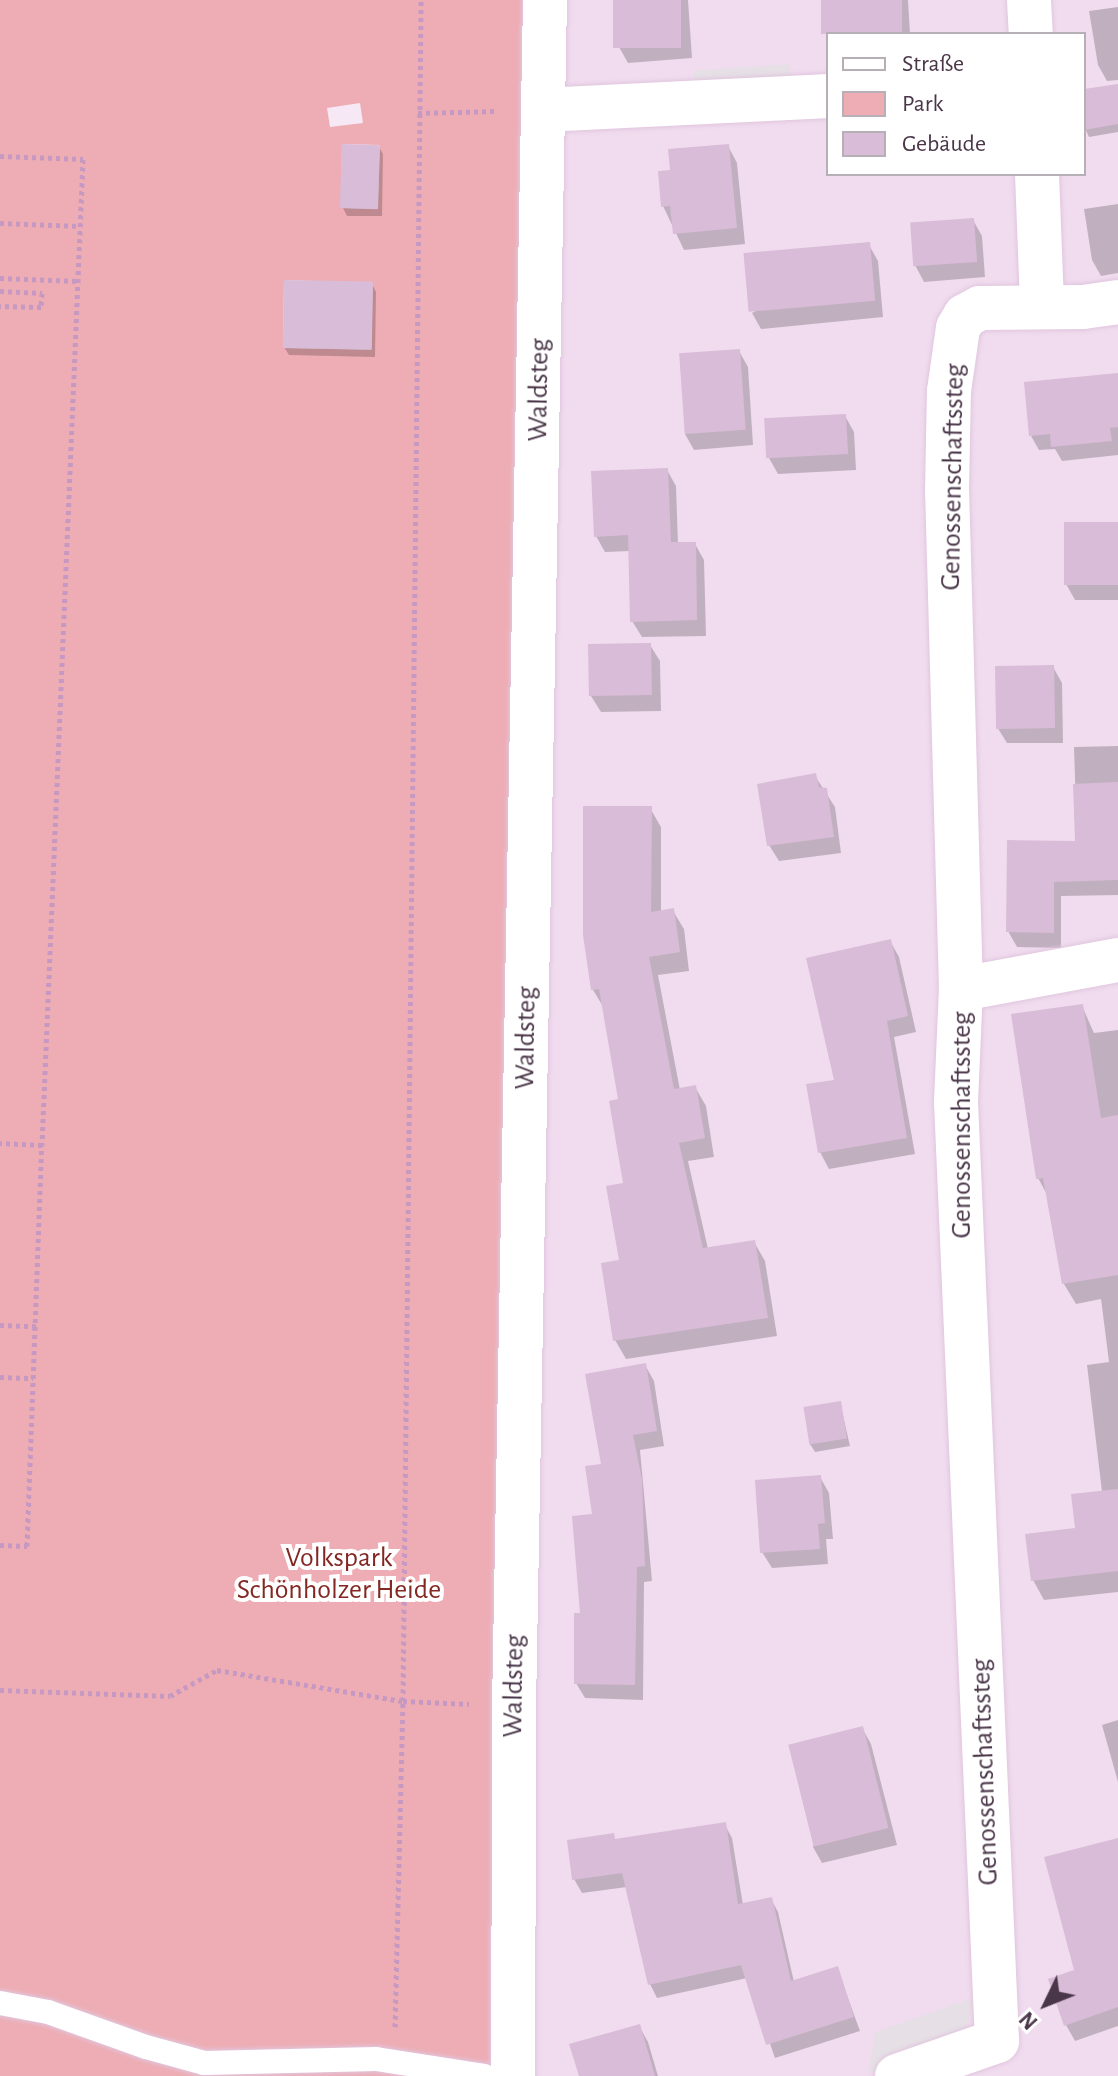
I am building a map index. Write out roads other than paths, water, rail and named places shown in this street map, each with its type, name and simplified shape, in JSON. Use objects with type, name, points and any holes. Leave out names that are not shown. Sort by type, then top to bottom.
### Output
[{"type":"street","name":"Waldsteg","points":[[513,2076],[514,1707],[545,0]]},
{"type":"street","points":[[1029,0],[1031,32]]},
{"type":"street","points":[[544,110],[826,96]]},
{"type":"street","points":[[1037,176],[1042,305],[1083,307],[1118,302]]},
{"type":"street","name":"Genossenschaftssteg","points":[[897,2076],[997,2041],[956,1102],[961,989],[947,492],[949,391],[958,328],[965,316],[980,308],[1042,305]]},
{"type":"street","points":[[961,989],[1118,960]]},
{"type":"lane","points":[[0,2003],[48,2012],[204,2063],[376,2059],[484,2076]]},
{"type":"park label","name":"Volkspark Schönholzer Heide","points":[[339,1574]]}]
